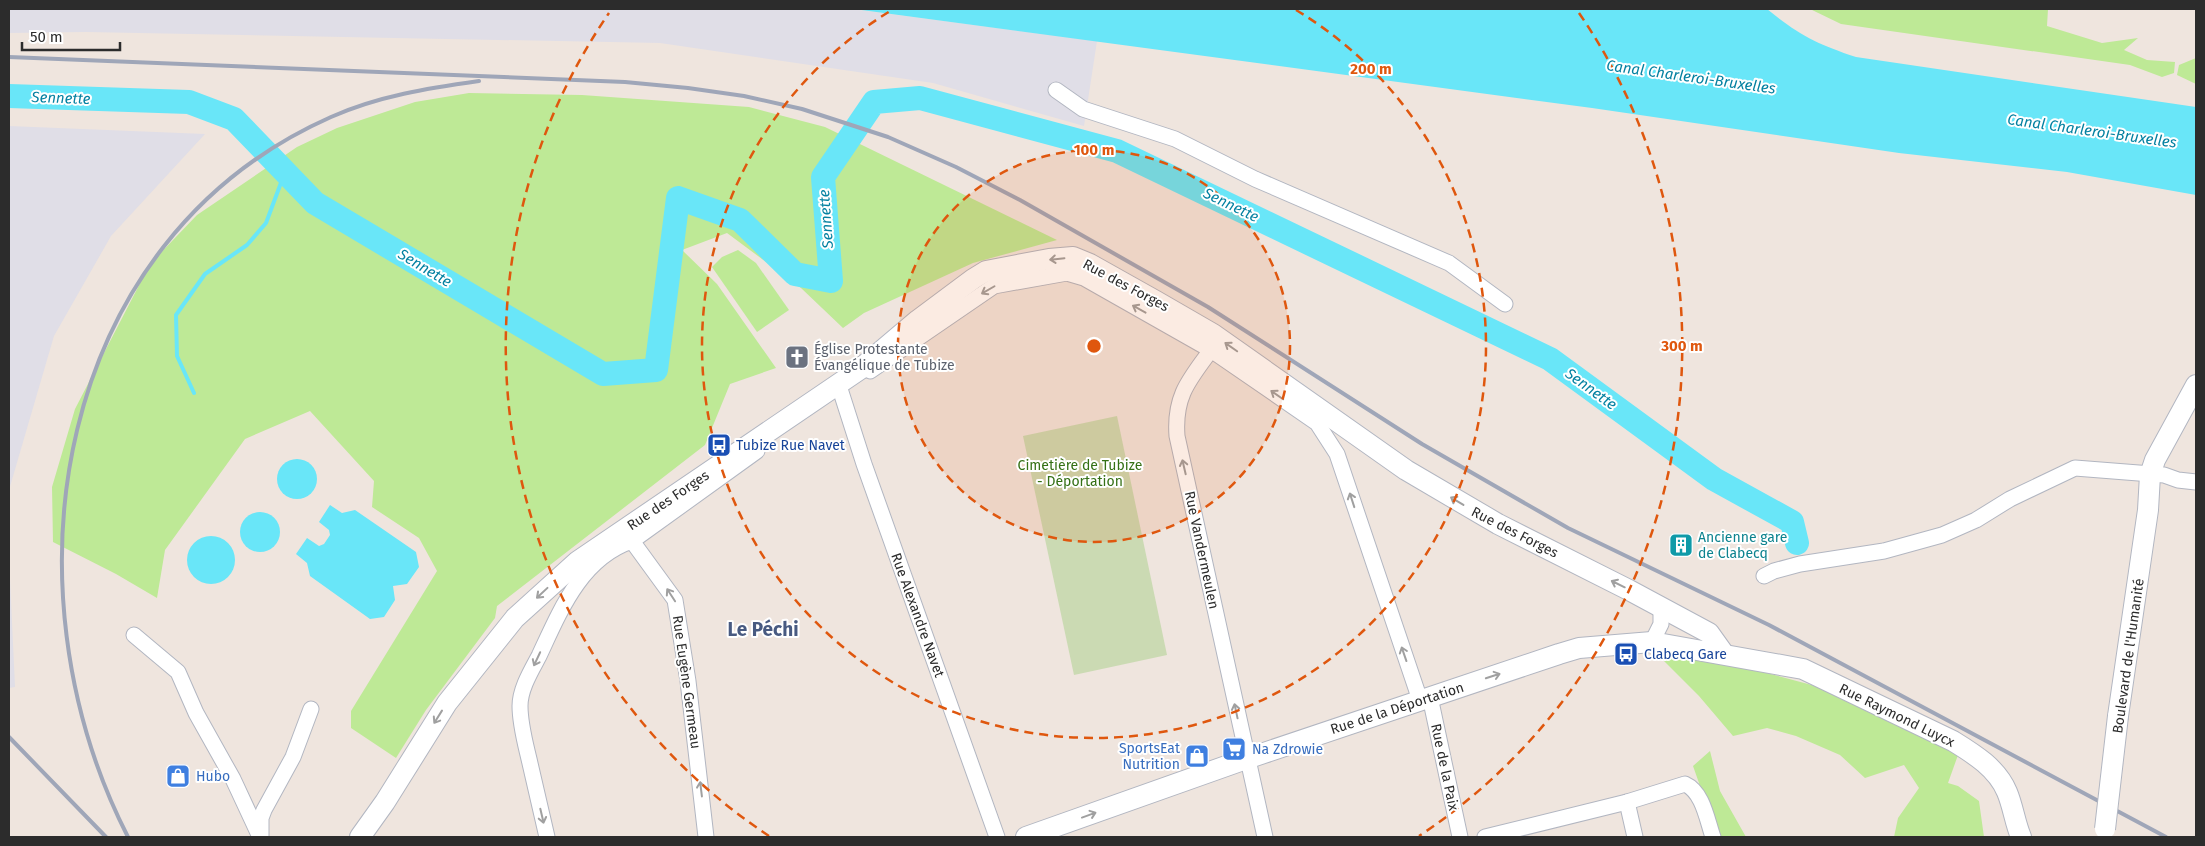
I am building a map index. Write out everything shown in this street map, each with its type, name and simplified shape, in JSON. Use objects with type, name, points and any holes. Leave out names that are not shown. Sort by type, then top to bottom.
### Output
[{"type":"main road","name":"Rue des Forges","points":[[360,837],[385,802],[447,703],[516,618],[578,561],[859,370],[918,320],[986,271],[1049,259],[1073,257],[1213,334],[1406,470],[1460,503],[1709,633],[1724,654]]},
{"type":"main road","name":"Boulevard de l'Humanité","points":[[2105,833],[2118,716],[2148,510],[2150,474],[2154,460],[2196,385]]},
{"type":"main road","name":"Rue de la Déportation","points":[[1026,837],[1055,832],[1246,759],[1579,648],[1652,642]]},
{"type":"main road","name":"Rue Raymond Luycx","points":[[1652,642],[1803,670],[1953,741],[1990,767],[2007,792],[2021,837]]},
{"type":"street","points":[[1056,90],[1083,109],[1175,139],[1255,179],[1449,263],[1505,304]]},
{"type":"street","name":"Rue des Forges","points":[[547,837],[523,732],[520,705],[523,690],[561,608],[584,573],[622,544],[632,541],[840,392],[994,286],[1067,273],[1084,278],[1211,350],[1317,423],[1337,454],[1425,698]]},
{"type":"street","name":"Rue Vandermeulen","points":[[1211,350],[1178,402],[1176,417],[1177,436],[1246,759],[1265,837]]},
{"type":"street","name":"Rue Alexandre Navet","points":[[840,392],[997,837]]},
{"type":"street","name":"Rue des Forges","points":[[1317,423],[1342,425]]},
{"type":"street","points":[[1764,576],[1783,568],[1884,551],[1942,535],[1976,520],[2010,499],[2075,468],[2164,475],[2178,480],[2196,482]]},
{"type":"street","name":"Rue Eugène Germeau","points":[[632,541],[675,600],[688,681],[706,837]]},
{"type":"street","points":[[578,561],[600,560]]},
{"type":"street","points":[[1652,642],[1661,624],[1661,607]]},
{"type":"street","points":[[134,635],[178,672],[196,713],[233,779],[261,837]]},
{"type":"street","name":"Rue de la Paix","points":[[1425,698],[1460,837]]},
{"type":"street","points":[[261,837],[261,818],[292,757],[311,709]]},
{"type":"street","points":[[1485,837],[1627,802],[1685,784],[1692,787],[1698,794],[1712,837]]},
{"type":"street","points":[[1627,802],[1635,837]]},
{"type":"shaded area","points":[[9,9],[852,9],[1097,41],[1084,126],[933,83],[660,43],[86,32],[9,33]]},
{"type":"shaded area","points":[[9,126],[205,134],[111,236],[54,336],[9,490]]},
{"type":"shaded area","points":[[9,558],[15,687],[9,688]]},
{"type":"green space","points":[[1810,9],[2048,9],[2047,26],[2102,43],[2138,38],[2124,50],[2147,60],[2175,62],[2174,73],[2162,77],[2130,65],[1841,24]]},
{"type":"green space","points":[[2196,58],[2196,84],[2177,75],[2179,65]]},
{"type":"green space","points":[[469,93],[582,95],[749,107],[825,127],[1057,240],[973,263],[864,313],[843,328],[801,288],[727,233],[682,250],[717,284],[776,368],[730,384],[705,445],[497,606],[495,618],[426,710],[396,758],[351,728],[351,711],[437,571],[419,538],[372,507],[374,481],[310,411],[245,439],[165,550],[157,598],[116,574],[53,542],[52,487],[75,409],[150,264],[197,215],[297,147],[337,128],[415,102]]},
{"type":"green space","points":[[738,250],[756,263],[789,310],[757,332],[712,267],[722,257]]},
{"type":"green space","name":"Cimetière de Tubize - Déportation","points":[[1117,416],[1167,655],[1074,675],[1023,436]]},
{"type":"green space","points":[[1653,650],[1767,673],[1823,688],[1958,755],[1948,783],[1958,786],[1979,801],[1984,837],[1894,837],[1898,818],[1919,788],[1904,765],[1865,778],[1840,755],[1796,736],[1767,728],[1733,736],[1699,696]]},
{"type":"green space","points":[[1710,751],[1720,791],[1746,837],[1718,837],[1693,766]]},
{"type":"water","name":"Canal Charleroi-Bruxelles","points":[[854,9],[1767,9],[1809,38],[1856,57],[2196,107],[2196,195],[2067,172],[1899,153],[1592,108]]},
{"type":"water","points":[[301,459],[308,462],[314,468],[317,479],[316,487],[308,496],[301,499],[293,499],[286,496],[278,487],[277,475],[280,468],[289,460]]},
{"type":"water","points":[[330,505],[342,513],[355,510],[416,552],[419,567],[407,584],[393,586],[395,600],[384,617],[370,619],[310,576],[307,563],[296,554],[307,538],[319,546],[324,544],[330,535],[329,530],[319,522]]},
{"type":"water","points":[[264,512],[271,515],[277,521],[280,532],[279,540],[271,549],[264,552],[256,552],[249,549],[241,540],[240,528],[243,521],[252,513]]},
{"type":"water","points":[[211,536],[220,538],[228,543],[233,551],[235,560],[233,569],[228,577],[220,582],[211,584],[202,582],[194,577],[189,569],[187,560],[189,551],[194,543],[202,538]]},
{"type":"waterway","name":"Sennette","points":[[9,96],[189,102],[234,119],[315,203],[603,374],[656,370],[678,198],[740,220],[795,274],[831,281],[823,177],[874,102],[920,98],[1117,151],[1550,359],[1714,479],[1792,522],[1797,543]]},
{"type":"waterway","points":[[194,393],[177,356],[176,315],[205,274],[247,245],[266,223],[285,172]]},
{"type":"railway","points":[[9,57],[625,82],[744,96],[802,109],[888,137],[956,167],[1020,200],[1208,307],[1422,444],[1568,528],[1769,625],[2166,837]]},
{"type":"railway","points":[[128,837],[89,739],[67,636],[63,532],[77,429],[111,333],[164,246],[237,173],[331,117],[349,110],[385,98],[479,81]]},
{"type":"railway","points":[[9,737],[106,837]]},
{"type":"place","name":"Église Protestante Évangélique de Tubize","points":[[797,357]]},
{"type":"place","name":"Tubize Rue Navet","points":[[719,445]]},
{"type":"place","name":"Ancienne gare de Clabecq","points":[[1681,545]]},
{"type":"place","name":"Clabecq Gare","points":[[1626,654]]},
{"type":"place","name":"Na Zdrowie","points":[[1234,749]]},
{"type":"place","name":"SportsEat Nutrition","points":[[1197,756]]},
{"type":"place","name":"Hubo","points":[[178,776]]},
{"type":"district","name":"Le Péchi","points":[[763,629]]}]
